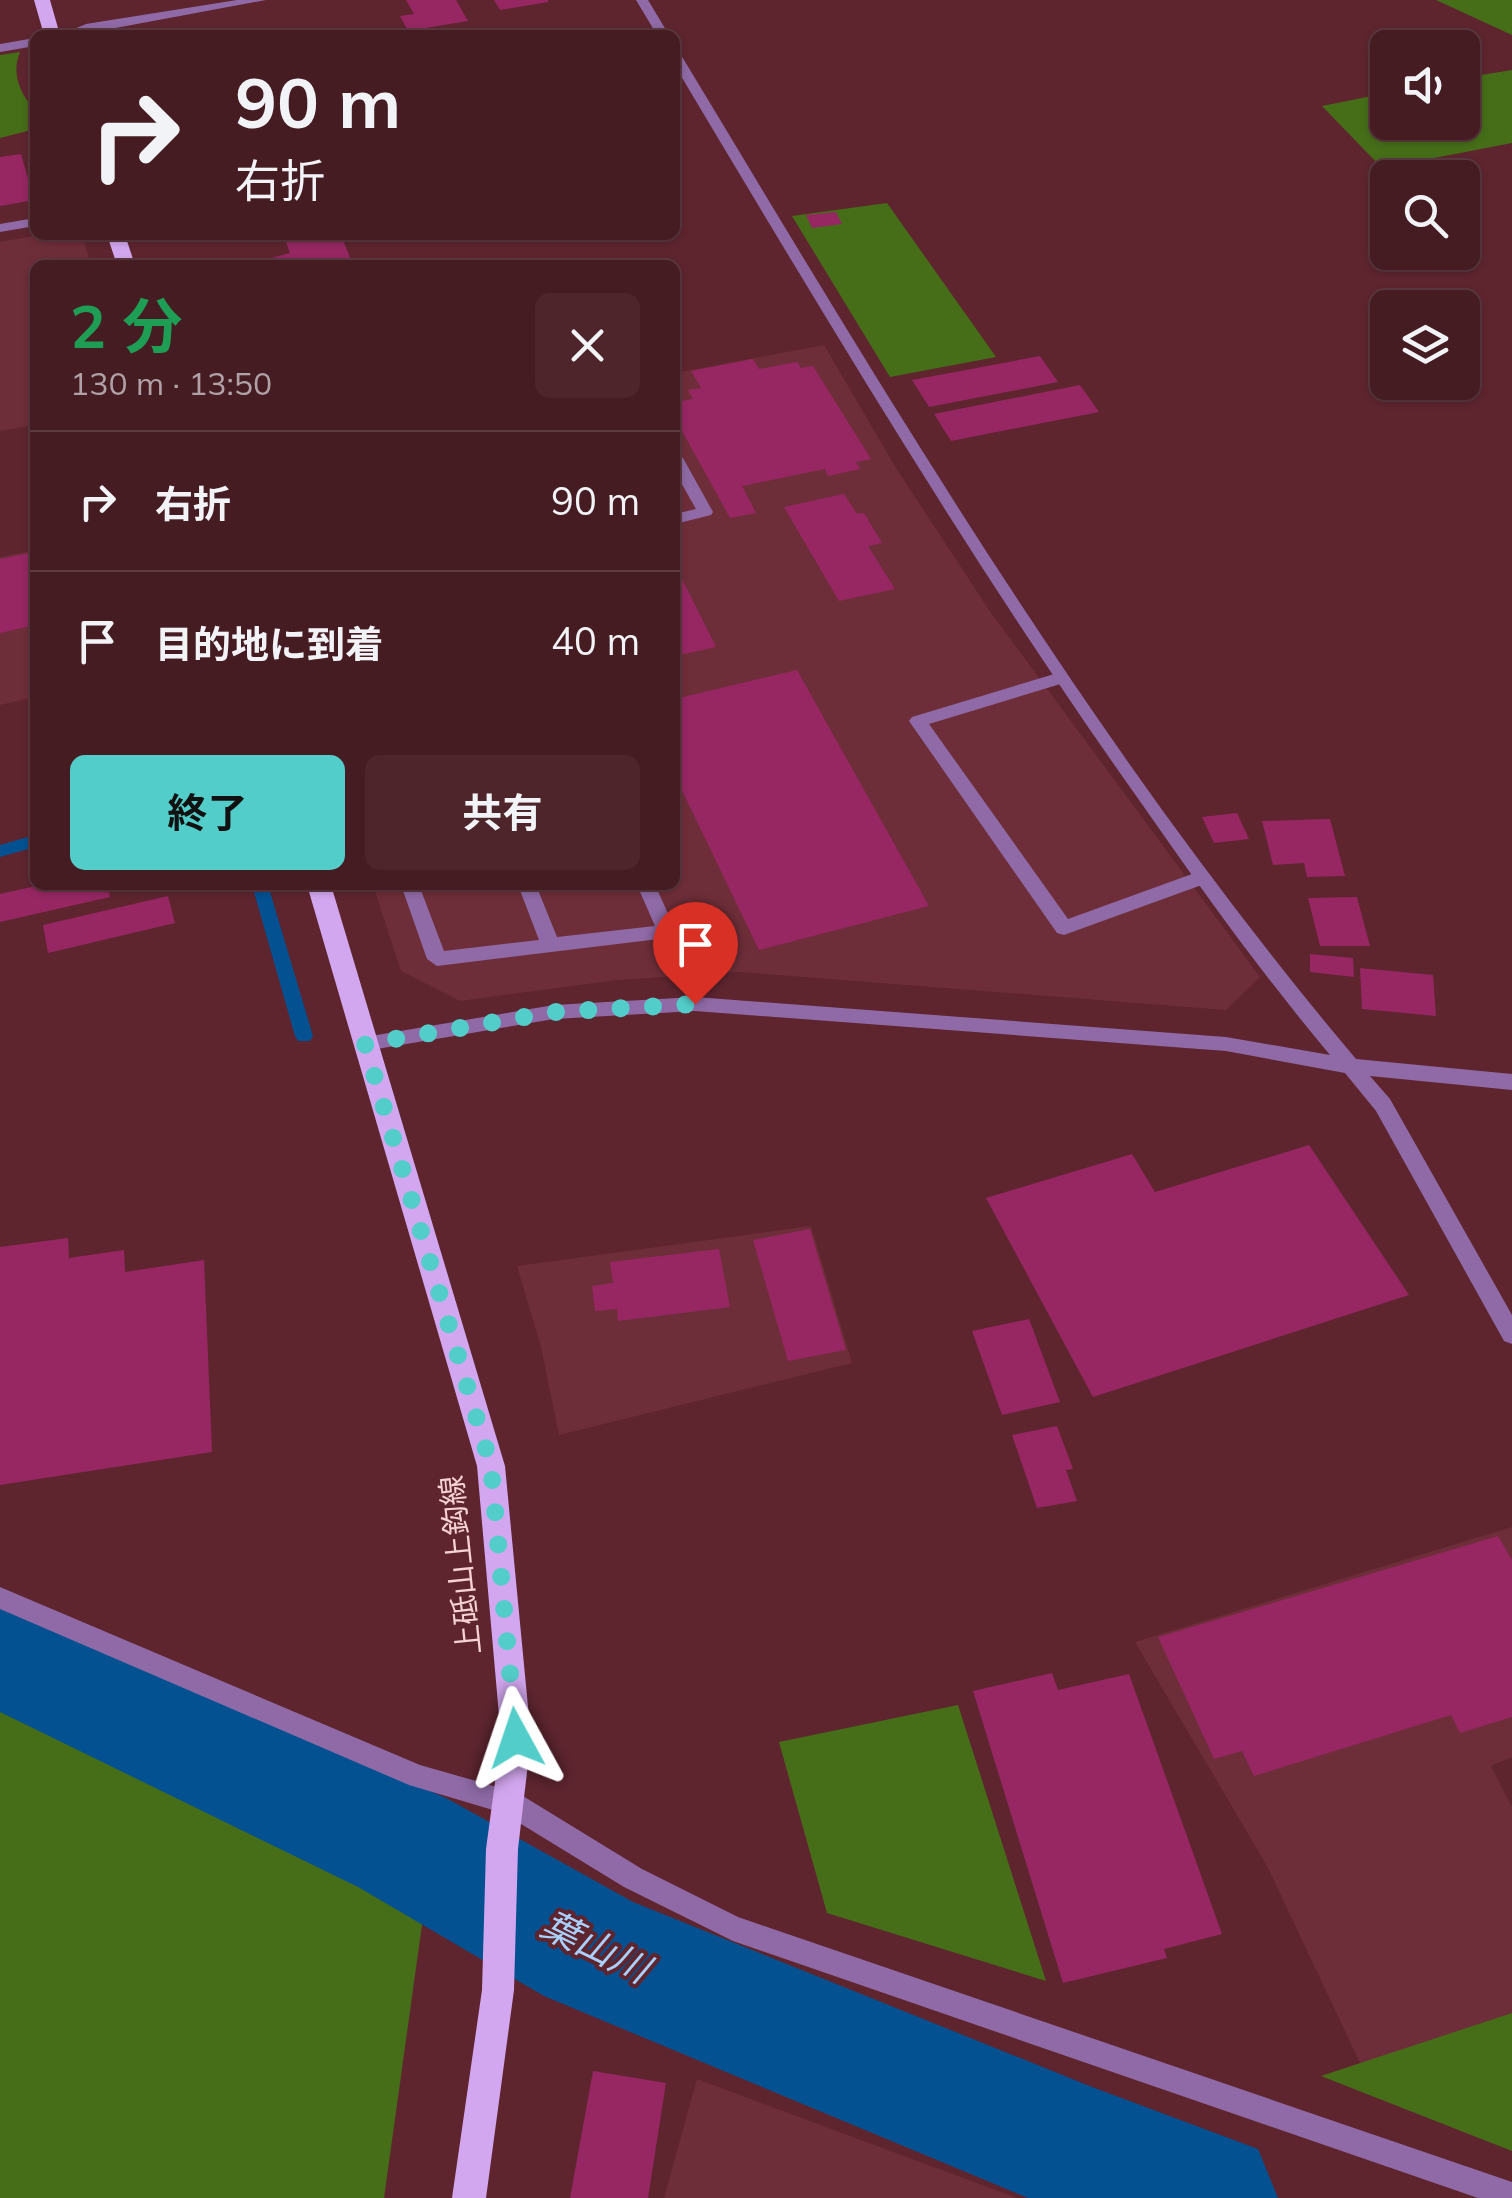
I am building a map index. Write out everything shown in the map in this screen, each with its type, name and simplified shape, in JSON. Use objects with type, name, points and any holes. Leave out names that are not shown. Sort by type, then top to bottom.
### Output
[{"type":"main road","points":[[42,0],[51,30]]},
{"type":"main road","name":"上砥山上鈎線","points":[[320,890],[491,1466],[516,1738],[502,1849],[498,1990],[469,2198]]},
{"type":"street","points":[[80,30],[260,0]]},
{"type":"street","points":[[642,0],[660,30]]},
{"type":"street","points":[[0,48],[30,43]]},
{"type":"street","points":[[680,63],[873,386],[1061,678],[1203,877],[1382,1106],[1512,1335]]},
{"type":"street","points":[[0,228],[30,223]]},
{"type":"street","points":[[680,467],[704,512],[680,518]]},
{"type":"street","points":[[1061,678],[918,721],[1064,928],[1203,877]]},
{"type":"street","points":[[412,890],[437,959],[667,932],[648,890]]},
{"type":"street","points":[[529,890],[551,945]]},
{"type":"street","points":[[365,1044],[554,1012],[695,1004],[1226,1044],[1349,1066],[1512,1082]]},
{"type":"street","points":[[0,1598],[418,1776],[509,1802],[633,1878],[733,1928],[1512,2196]]},
{"type":"shaded area","points":[[30,237],[30,240],[84,240],[90,260],[30,260],[30,426],[0,431],[0,242]]},
{"type":"shaded area","points":[[824,345],[896,468],[991,613],[1260,977],[1226,1010],[739,972],[617,980],[460,1001],[401,971],[375,890],[680,890],[680,372]]},
{"type":"shaded area","points":[[30,551],[30,698],[0,705],[0,557]]},
{"type":"shaded area","points":[[811,1226],[852,1363],[559,1435],[541,1347],[517,1266]]},
{"type":"shaded area","points":[[1512,1527],[1512,1757],[1491,1766],[1512,1807],[1512,2013],[1361,2065],[1267,1866],[1135,1642]]},
{"type":"shaded area","points":[[697,2079],[1017,2198],[664,2198]]},
{"type":"green space","points":[[1436,0],[1512,0],[1512,35]]},
{"type":"green space","points":[[20,52],[17,75],[30,104],[30,130],[0,138],[0,55]]},
{"type":"green space","points":[[1512,70],[1512,143],[1424,160],[1374,160],[1322,106],[1370,96],[1370,140],[1480,140],[1480,75]]},
{"type":"green space","points":[[887,203],[996,357],[890,377],[792,216]]},
{"type":"green space","points":[[0,1697],[426,1896],[384,2198],[0,2198]]},
{"type":"green space","points":[[958,1705],[1046,1981],[827,1913],[779,1742]]},
{"type":"green space","points":[[1512,2013],[1512,2151],[1321,2076]]},
{"type":"building","points":[[406,0],[456,0],[468,21],[407,30],[400,16],[414,14]]},
{"type":"building","points":[[494,0],[548,0],[548,2],[500,10]]},
{"type":"building","points":[[21,154],[30,201],[0,206],[0,157]]},
{"type":"building","points":[[836,212],[842,224],[812,228],[806,215]]},
{"type":"building","points":[[343,240],[351,260],[264,260],[290,253],[286,242]]},
{"type":"building","points":[[1040,356],[1058,382],[929,407],[912,380]]},
{"type":"building","points":[[753,359],[759,369],[797,362],[801,368],[813,366],[871,459],[856,462],[860,469],[828,476],[825,469],[742,486],[756,513],[730,518],[680,427],[680,401],[693,399],[688,390],[701,388],[691,371]]},
{"type":"building","points":[[1080,385],[1099,412],[951,441],[934,414]]},
{"type":"building","points":[[844,494],[857,514],[864,513],[882,543],[868,546],[895,589],[839,601],[784,507]]},
{"type":"building","points":[[30,553],[30,626],[0,633],[0,559]]},
{"type":"building","points":[[680,575],[716,647],[680,655]]},
{"type":"building","points":[[797,670],[929,906],[759,950],[680,786],[680,698]]},
{"type":"building","points":[[1237,813],[1249,839],[1214,843],[1202,817]]},
{"type":"building","points":[[1330,819],[1345,876],[1307,877],[1304,863],[1273,865],[1262,821]]},
{"type":"building","points":[[30,887],[109,890],[110,897],[0,922],[0,894]]},
{"type":"building","points":[[168,896],[175,923],[48,953],[43,925]]},
{"type":"building","points":[[1357,897],[1370,946],[1320,946],[1308,898]]},
{"type":"building","points":[[1310,954],[1353,958],[1354,977],[1310,972]]},
{"type":"building","points":[[1360,968],[1433,975],[1436,1016],[1362,1009]]},
{"type":"building","points":[[1309,1145],[1409,1295],[1093,1397],[986,1198],[1132,1154],[1155,1192]]},
{"type":"building","points":[[810,1229],[846,1350],[788,1361],[753,1240]]},
{"type":"building","points":[[68,1238],[69,1258],[124,1250],[125,1272],[204,1260],[212,1452],[0,1485],[0,1247]]},
{"type":"building","points":[[719,1249],[730,1307],[618,1321],[617,1309],[595,1311],[592,1286],[613,1283],[610,1262]]},
{"type":"building","points":[[1029,1319],[1060,1402],[1002,1415],[972,1331]]},
{"type":"building","points":[[1057,1426],[1073,1469],[1066,1470],[1077,1501],[1037,1508],[1012,1435]]},
{"type":"building","points":[[1498,1536],[1512,1560],[1512,1717],[1460,1733],[1451,1715],[1254,1776],[1242,1751],[1214,1759],[1158,1637]]},
{"type":"building","points":[[1052,1673],[1058,1690],[1129,1674],[1222,1934],[1164,1949],[1167,1958],[1063,1983],[973,1691]]},
{"type":"building","points":[[593,2071],[666,2083],[648,2198],[570,2198]]},
{"type":"waterway","points":[[0,851],[30,842]]},
{"type":"waterway","points":[[261,890],[304,1036]]},
{"type":"waterway","name":"葉山川","points":[[0,1652],[403,1843],[590,1950],[1092,2156],[1209,2198]]},
{"type":"route","points":[[516,1738],[491,1466],[365,1044],[554,1012],[695,1004]]}]
